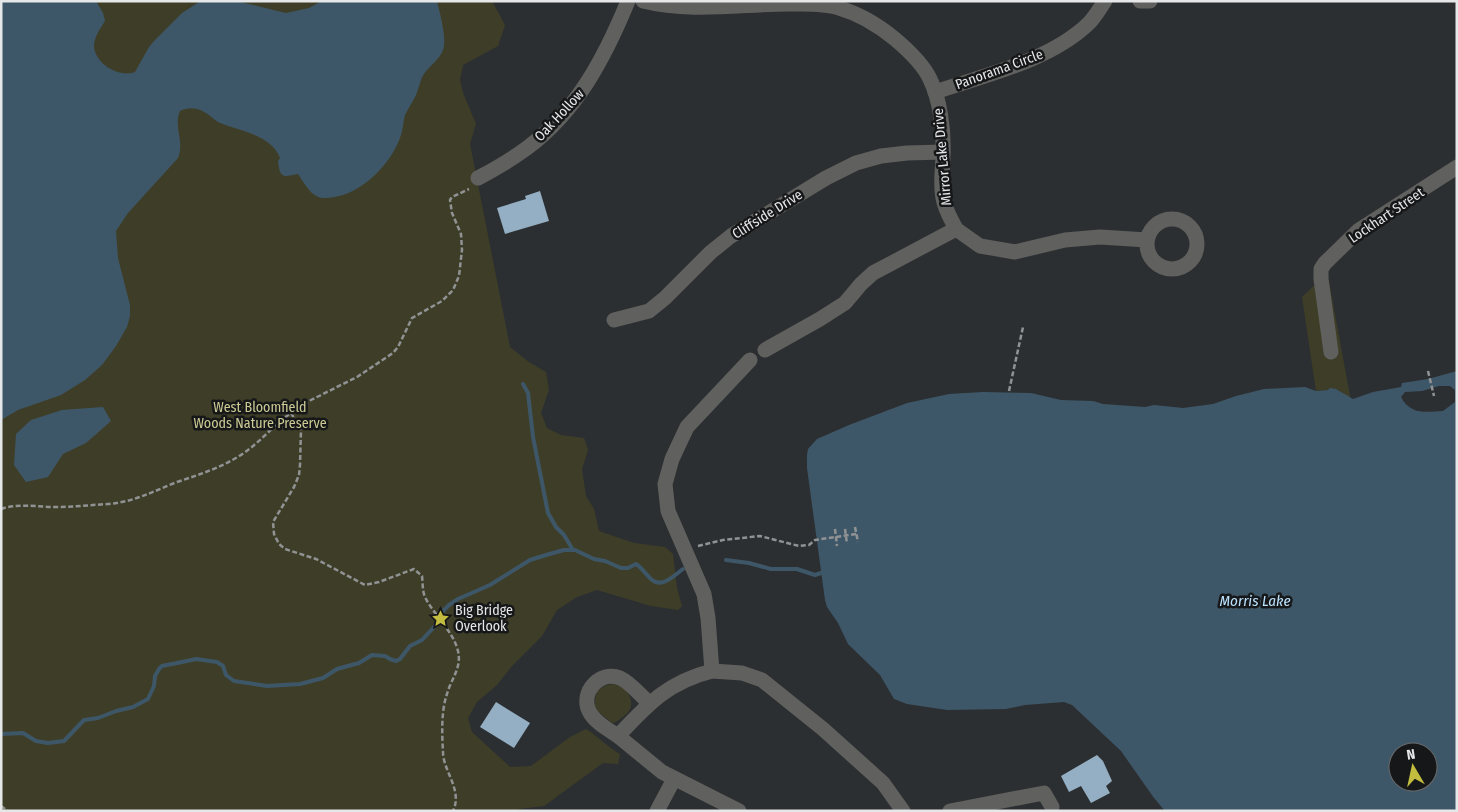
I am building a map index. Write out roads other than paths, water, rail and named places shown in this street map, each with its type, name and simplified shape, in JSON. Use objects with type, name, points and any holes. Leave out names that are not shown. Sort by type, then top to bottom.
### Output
[{"type":"street","name":"Oak Hollow","points":[[479,178],[529,147],[577,99],[602,60],[628,1]]},
{"type":"street","name":"Mirror Lake Drive","points":[[643,1],[658,5],[692,7],[742,3],[812,4],[838,7],[882,28],[905,48],[924,69],[935,92],[940,118],[943,152],[941,172],[942,197],[946,210],[956,229]]},
{"type":"street","name":"Panorama Circle","points":[[935,92],[1030,60],[1061,44],[1090,23],[1105,1]]},
{"type":"street","points":[[1140,1],[1150,1]]},
{"type":"street","name":"Cliffside Drive","points":[[614,320],[649,311],[665,298],[711,252],[731,236],[826,178],[856,163],[881,156],[907,152],[943,152]]},
{"type":"street","name":"Lockhart Street","points":[[1331,352],[1322,293],[1321,269],[1334,253],[1359,230],[1457,167]]},
{"type":"street","points":[[765,350],[844,303],[874,272],[956,229],[980,246],[1014,252],[1065,240],[1100,237],[1147,240]]},
{"type":"street","points":[[712,671],[704,594],[668,510],[665,484],[672,459],[687,427],[750,360]]},
{"type":"street","points":[[618,736],[648,703],[693,676],[712,671],[742,672],[762,680],[823,729],[883,783],[903,811]]},
{"type":"street","points":[[648,703],[630,685],[621,678],[614,676],[606,676],[596,682],[586,698],[590,714],[662,772],[738,811]]},
{"type":"street","points":[[656,811],[674,779]]},
{"type":"street","points":[[950,811],[1044,793],[1052,807]]},
{"type":"water","points":[[1,1],[96,1],[105,21],[95,39],[95,53],[103,64],[122,73],[135,72],[155,40],[182,13],[199,2],[236,1],[286,13],[309,8],[322,1],[437,1],[443,26],[444,45],[439,56],[423,76],[416,95],[405,115],[400,138],[391,156],[370,180],[343,195],[326,198],[320,197],[311,192],[298,174],[286,176],[281,174],[278,161],[280,158],[276,150],[262,138],[218,122],[199,109],[191,108],[180,111],[178,122],[180,152],[178,158],[128,213],[116,231],[118,258],[130,305],[130,316],[127,327],[116,346],[102,365],[85,380],[61,395],[18,410],[1,420]]},
{"type":"water","name":"Morris Lake","points":[[1457,371],[1457,811],[1165,811],[1121,751],[1072,705],[1064,702],[1025,705],[1006,709],[947,710],[907,704],[894,699],[880,675],[848,644],[838,623],[827,607],[807,468],[807,455],[808,449],[817,439],[849,425],[907,403],[949,394],[983,392],[1031,393],[1061,400],[1183,408],[1213,404],[1264,389],[1305,387],[1316,391],[1328,390],[1330,388],[1336,389],[1353,399],[1373,392],[1401,387],[1402,383],[1428,379]],"holes":[[[1450,386],[1455,390],[1455,402],[1443,411],[1425,412],[1414,410],[1401,397],[1405,392]]]},
{"type":"water","points":[[103,407],[111,421],[86,443],[63,454],[48,477],[26,482],[14,465],[16,434],[31,420],[62,410]]},
{"type":"waterway","points":[[523,384],[528,393],[533,437],[548,513],[573,550]]},
{"type":"waterway","points":[[1,734],[23,733],[36,741],[48,743],[64,741],[84,720],[98,718],[133,707],[148,699],[154,686],[155,676],[162,666],[196,659],[217,662],[223,666],[226,675],[234,681],[267,686],[300,684],[323,678],[337,669],[359,663],[372,655],[385,656],[396,661],[400,659],[410,646],[422,640],[435,626],[444,610],[458,599],[490,585],[530,560],[564,550],[575,550],[621,568],[628,568],[636,564],[652,580],[657,582],[666,581],[683,569]]},
{"type":"waterway","points":[[726,560],[749,563],[771,569],[797,569],[815,575],[821,573]]},
{"type":"place","name":"Big Bridge Overlook","points":[[441,618]]},
{"type":"park label","name":"West Bloomfield Woods Nature Preserve","points":[[260,416]]}]
